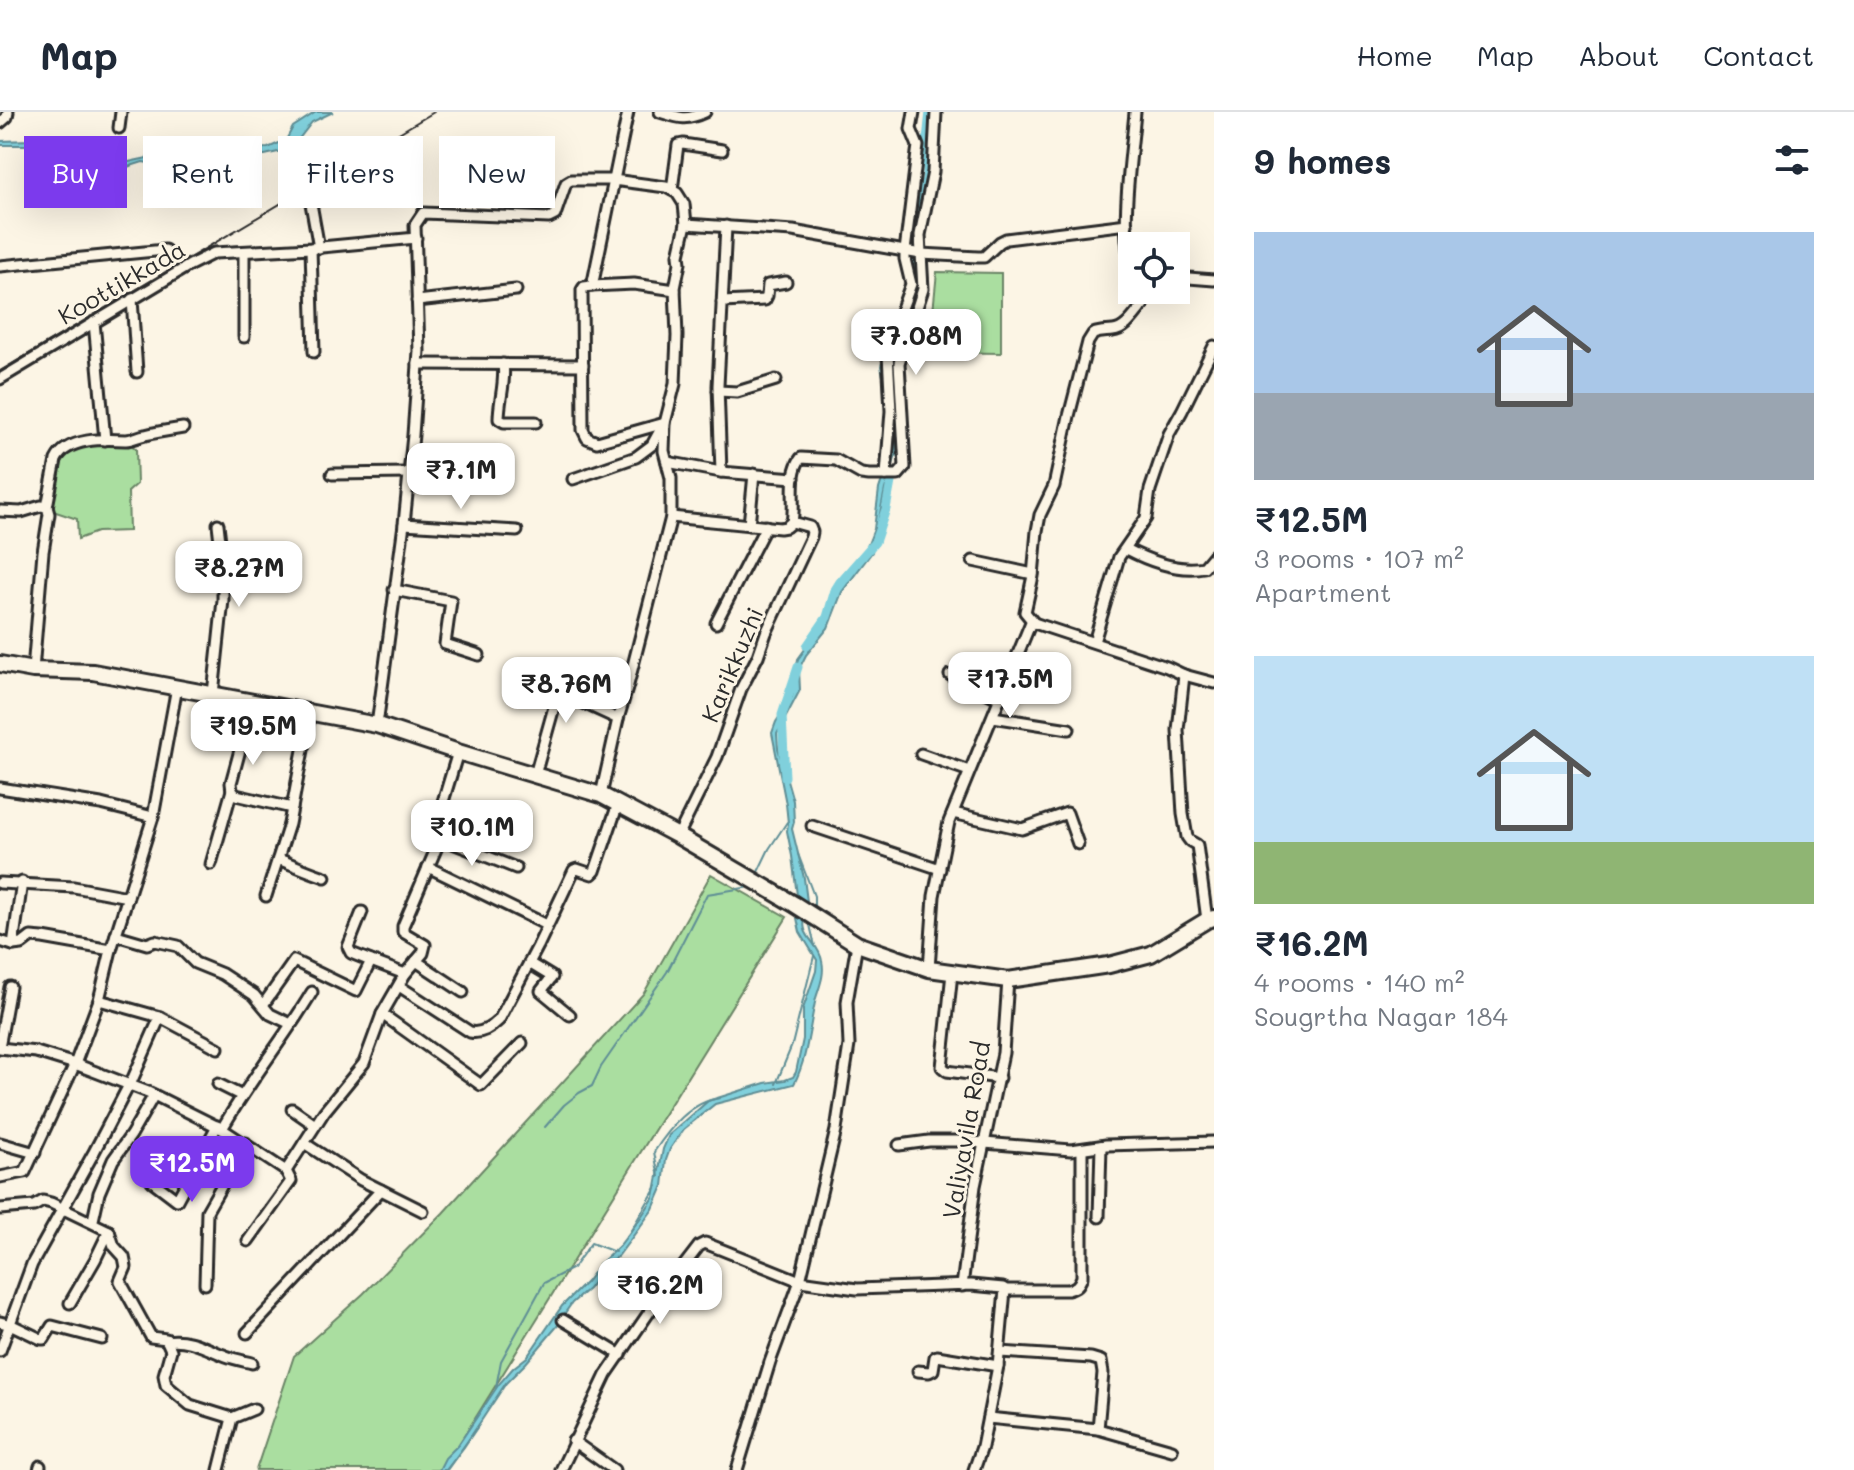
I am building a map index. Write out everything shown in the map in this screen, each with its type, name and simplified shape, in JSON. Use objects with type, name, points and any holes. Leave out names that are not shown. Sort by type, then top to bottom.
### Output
[{"type":"main road","points":[[0,664],[33,670],[93,672],[377,725],[601,795],[678,836],[857,944],[929,969],[1008,980],[1109,965],[1151,954],[1210,919]]},
{"type":"street","points":[[0,123],[8,112]]},
{"type":"street","points":[[119,128],[121,112]]},
{"type":"street","points":[[592,286],[628,112]]},
{"type":"street","points":[[660,112],[686,118],[705,112]]},
{"type":"street","points":[[886,475],[891,411],[888,354],[911,284],[905,251],[918,146],[911,129],[914,112]]},
{"type":"street","points":[[671,517],[786,527],[792,522],[794,478],[797,461],[801,458],[836,460],[861,474],[898,475],[905,467],[899,363],[923,289],[920,235],[933,172],[936,112]]},
{"type":"street","points":[[1127,232],[1135,112]]},
{"type":"street","points":[[672,190],[678,145],[722,150]]},
{"type":"street","points":[[377,725],[404,524],[418,364],[415,225],[423,213],[549,218],[555,215],[566,183],[571,180],[613,180],[666,187],[677,193],[684,204],[686,224],[675,290],[675,384],[665,423],[664,451],[671,478],[671,517],[601,795]]},
{"type":"street","points":[[311,208],[315,248],[314,352]]},
{"type":"street","points":[[686,224],[793,231],[921,254],[984,257],[1006,239],[1127,224]]},
{"type":"street","points":[[721,472],[718,391],[726,226]]},
{"type":"street","name":"Koottikkada","points":[[0,379],[211,255],[416,238]]},
{"type":"street","points":[[0,266],[165,250]]},
{"type":"street","points":[[244,252],[244,337]]},
{"type":"street","points":[[1190,278],[1214,280]]},
{"type":"street","points":[[722,302],[765,300],[768,285],[786,282]]},
{"type":"street","points":[[665,423],[602,441],[587,438],[583,430],[582,290],[592,286],[634,284],[675,290]]},
{"type":"street","points":[[417,301],[516,290]]},
{"type":"street","points":[[132,299],[137,372]]},
{"type":"street","points":[[929,969],[934,896],[949,822],[1031,622],[1034,623],[1025,612],[1040,515],[1054,486],[1088,342],[1093,334],[1100,331],[1123,328],[1143,304]]},
{"type":"street","points":[[94,322],[105,440]]},
{"type":"street","points":[[1094,642],[1119,557],[1146,518],[1150,490],[1169,434],[1214,346]]},
{"type":"street","points":[[418,364],[583,365]]},
{"type":"street","points":[[503,364],[505,380],[500,396],[499,419],[504,422],[536,422]]},
{"type":"street","points":[[718,391],[737,392],[776,380]]},
{"type":"street","points":[[573,479],[636,457],[652,445],[665,423]]},
{"type":"street","points":[[33,670],[49,514],[47,507],[59,453],[68,446],[117,438],[127,440],[183,428]]},
{"type":"street","points":[[667,462],[721,472],[794,478]]},
{"type":"street","points":[[332,474],[409,473]]},
{"type":"street","points":[[749,525],[754,474]]},
{"type":"street","points":[[0,511],[21,512],[47,507]]},
{"type":"street","name":"Karikkuzhi","points":[[678,836],[717,757],[741,689],[811,537],[810,527],[792,522]]},
{"type":"street","points":[[213,694],[223,600],[218,524]]},
{"type":"street","points":[[404,524],[517,531]]},
{"type":"street","points":[[716,623],[766,526]]},
{"type":"street","points":[[1126,549],[1155,562],[1194,569],[1204,567],[1214,555]]},
{"type":"street","points":[[973,561],[1033,574]]},
{"type":"street","points":[[394,590],[451,601],[445,644],[479,655]]},
{"type":"street","points":[[1031,622],[1214,683]]},
{"type":"street","points":[[950,675],[1000,699]]},
{"type":"street","points":[[1184,675],[1178,730],[1183,814],[1187,837],[1197,845],[1210,919]]},
{"type":"street","points":[[0,1177],[25,1172],[75,1064],[99,1000],[111,950],[153,817],[177,687]]},
{"type":"street","points":[[535,775],[558,698],[566,695],[618,719]]},
{"type":"street","points":[[211,864],[253,702]]},
{"type":"street","points":[[266,896],[289,824],[310,713]]},
{"type":"street","points":[[993,717],[1069,729]]},
{"type":"street","points":[[286,1171],[315,1125],[364,1063],[382,1014],[405,974],[423,953],[425,945],[403,932],[403,926],[448,821],[442,805],[458,752]]},
{"type":"street","points":[[921,754],[969,771]]},
{"type":"street","points":[[0,788],[101,804],[153,817]]},
{"type":"street","points":[[232,790],[236,795],[292,808]]},
{"type":"street","points":[[399,986],[470,1032],[480,1032],[499,1020],[574,870],[588,874],[595,871],[618,804]]},
{"type":"street","points":[[953,813],[1021,829],[1067,813],[1078,844]]},
{"type":"street","points":[[812,826],[940,869]]},
{"type":"street","points":[[440,838],[516,868]]},
{"type":"street","points":[[278,859],[325,877]]},
{"type":"street","points":[[428,867],[547,925]]},
{"type":"street","points":[[13,945],[22,882]]},
{"type":"street","points":[[0,883],[74,887],[128,897]]},
{"type":"street","points":[[362,912],[348,947],[351,953],[405,974]]},
{"type":"street","points":[[116,935],[147,944],[155,941],[178,946],[195,963],[222,974],[254,995],[270,1014],[291,1024]]},
{"type":"street","points":[[0,941],[22,944],[31,937],[111,950]]},
{"type":"street","points":[[737,1470],[770,1362],[800,1281],[836,1130],[849,1045],[847,1002],[857,944]]},
{"type":"street","points":[[263,1005],[294,961],[356,991],[371,961]]},
{"type":"street","points":[[416,961],[463,992]]},
{"type":"street","points":[[529,963],[552,977],[541,991],[570,1015]]},
{"type":"street","points":[[952,973],[942,1067],[947,1071],[999,1078]]},
{"type":"street","name":"Valiyavila Road","points":[[962,1286],[970,1219],[1003,1053],[1008,980]]},
{"type":"street","points":[[0,1042],[10,987]]},
{"type":"street","points":[[152,1181],[177,1200],[220,1128],[312,992]]},
{"type":"street","points":[[99,1000],[160,1017],[218,1048]]},
{"type":"street","points":[[382,1014],[481,1085],[522,1043]]},
{"type":"street","points":[[0,1351],[5,1323],[32,1264],[130,1085],[160,1017]]},
{"type":"street","points":[[0,1048],[36,1052],[154,1095],[220,1128],[286,1171],[291,1181],[248,1241]]},
{"type":"street","points":[[218,1084],[242,1096]]},
{"type":"street","points":[[93,1220],[99,1193],[113,1160],[154,1095]]},
{"type":"street","points":[[292,1109],[315,1125]]},
{"type":"street","points":[[899,1145],[929,1141],[985,1142],[1082,1150],[1101,1146],[1214,1142]]},
{"type":"street","points":[[0,1143],[35,1153]]},
{"type":"street","points":[[205,1284],[207,1211],[246,1143]]},
{"type":"street","points":[[304,1143],[361,1180],[423,1211]]},
{"type":"street","points":[[1099,1217],[1101,1146]]},
{"type":"street","points":[[561,1470],[606,1375],[699,1246],[705,1243],[800,1281],[857,1289],[962,1286],[1005,1290],[1076,1288],[1082,1277],[1082,1150]]},
{"type":"street","points":[[247,1333],[381,1190]]},
{"type":"street","points":[[0,1209],[34,1206],[43,1201],[109,1231],[114,1246],[124,1257],[126,1267],[120,1281],[151,1337],[201,1345],[252,1363]]},
{"type":"street","points":[[70,1303],[109,1231]]},
{"type":"street","points":[[974,1470],[998,1366],[1005,1290]]},
{"type":"street","points":[[563,1320],[621,1355]]},
{"type":"street","points":[[5,1323],[41,1339],[52,1326],[102,1339]]},
{"type":"street","points":[[167,1341],[171,1350],[164,1375],[166,1385],[190,1405],[232,1418],[254,1409]]},
{"type":"street","points":[[1000,1352],[1101,1361],[1098,1429]]},
{"type":"street","points":[[918,1371],[933,1370],[937,1356],[998,1366]]},
{"type":"street","points":[[219,1470],[232,1418]]},
{"type":"street","points":[[988,1418],[1098,1429],[1172,1450]]},
{"type":"street","points":[[573,1441],[614,1470]]},
{"type":"green space","points":[[937,272],[1001,273],[1001,353],[929,352]]},
{"type":"green space","points":[[122,442],[136,449],[137,484],[128,492],[129,531],[97,532],[78,539],[77,519],[53,511],[60,462],[72,448]]},
{"type":"green space","points":[[711,874],[787,917],[443,1470],[256,1470],[294,1356],[363,1294],[443,1213],[644,993]]},
{"type":"water","points":[[316,112],[333,112],[312,122],[301,136],[288,136],[293,127]]},
{"type":"water","points":[[24,140],[24,145],[0,145],[0,141]]},
{"type":"water","points":[[278,144],[278,152],[262,155],[262,148]]},
{"type":"water","points":[[143,159],[143,162],[127,167],[127,162]]},
{"type":"water","points":[[909,249],[916,285],[897,325],[888,356],[897,452],[885,489],[872,552],[842,592],[828,628],[806,655],[799,669],[800,690],[777,734],[793,801],[792,829],[808,909],[798,903],[786,804],[772,733],[792,697],[798,659],[821,627],[836,590],[864,554],[874,529],[879,489],[885,471],[889,408],[881,366],[892,324],[907,286]]},
{"type":"water","points":[[799,912],[806,916],[805,929],[820,954],[823,970],[805,1053],[794,1084],[715,1104],[684,1129],[670,1149],[663,1186],[653,1209],[619,1255],[562,1317],[559,1316],[559,1324],[506,1383],[446,1470],[439,1470],[499,1384],[527,1357],[562,1306],[620,1245],[639,1220],[654,1197],[663,1149],[669,1135],[708,1101],[793,1077],[803,1039],[803,1009],[817,960],[800,932]]},
{"type":"waterway","points":[[912,245],[927,174],[930,112]]},
{"type":"waterway","points":[[892,369],[895,344],[917,295],[911,258]]},
{"type":"waterway","points":[[807,646],[827,617],[840,582],[875,542],[891,482]]},
{"type":"waterway","points":[[785,777],[782,715],[798,667]]},
{"type":"waterway","points":[[757,874],[787,822]]},
{"type":"waterway","points":[[798,854],[814,896],[814,906]]},
{"type":"waterway","points":[[545,1127],[564,1105],[592,1086],[601,1067],[667,972],[707,894],[750,887]]},
{"type":"waterway","points":[[809,921],[815,946]]},
{"type":"waterway","points":[[776,1084],[792,1045],[814,956]]},
{"type":"waterway","points":[[659,1177],[654,1152],[667,1134],[690,1110],[720,1098]]},
{"type":"waterway","points":[[630,1232],[657,1186]]},
{"type":"waterway","points":[[496,1387],[501,1361],[544,1283],[573,1268],[591,1243],[615,1252]]},
{"type":"waterway","points":[[447,1470],[481,1422]]},
{"type":"railway","points":[[0,371],[434,112]]}]
